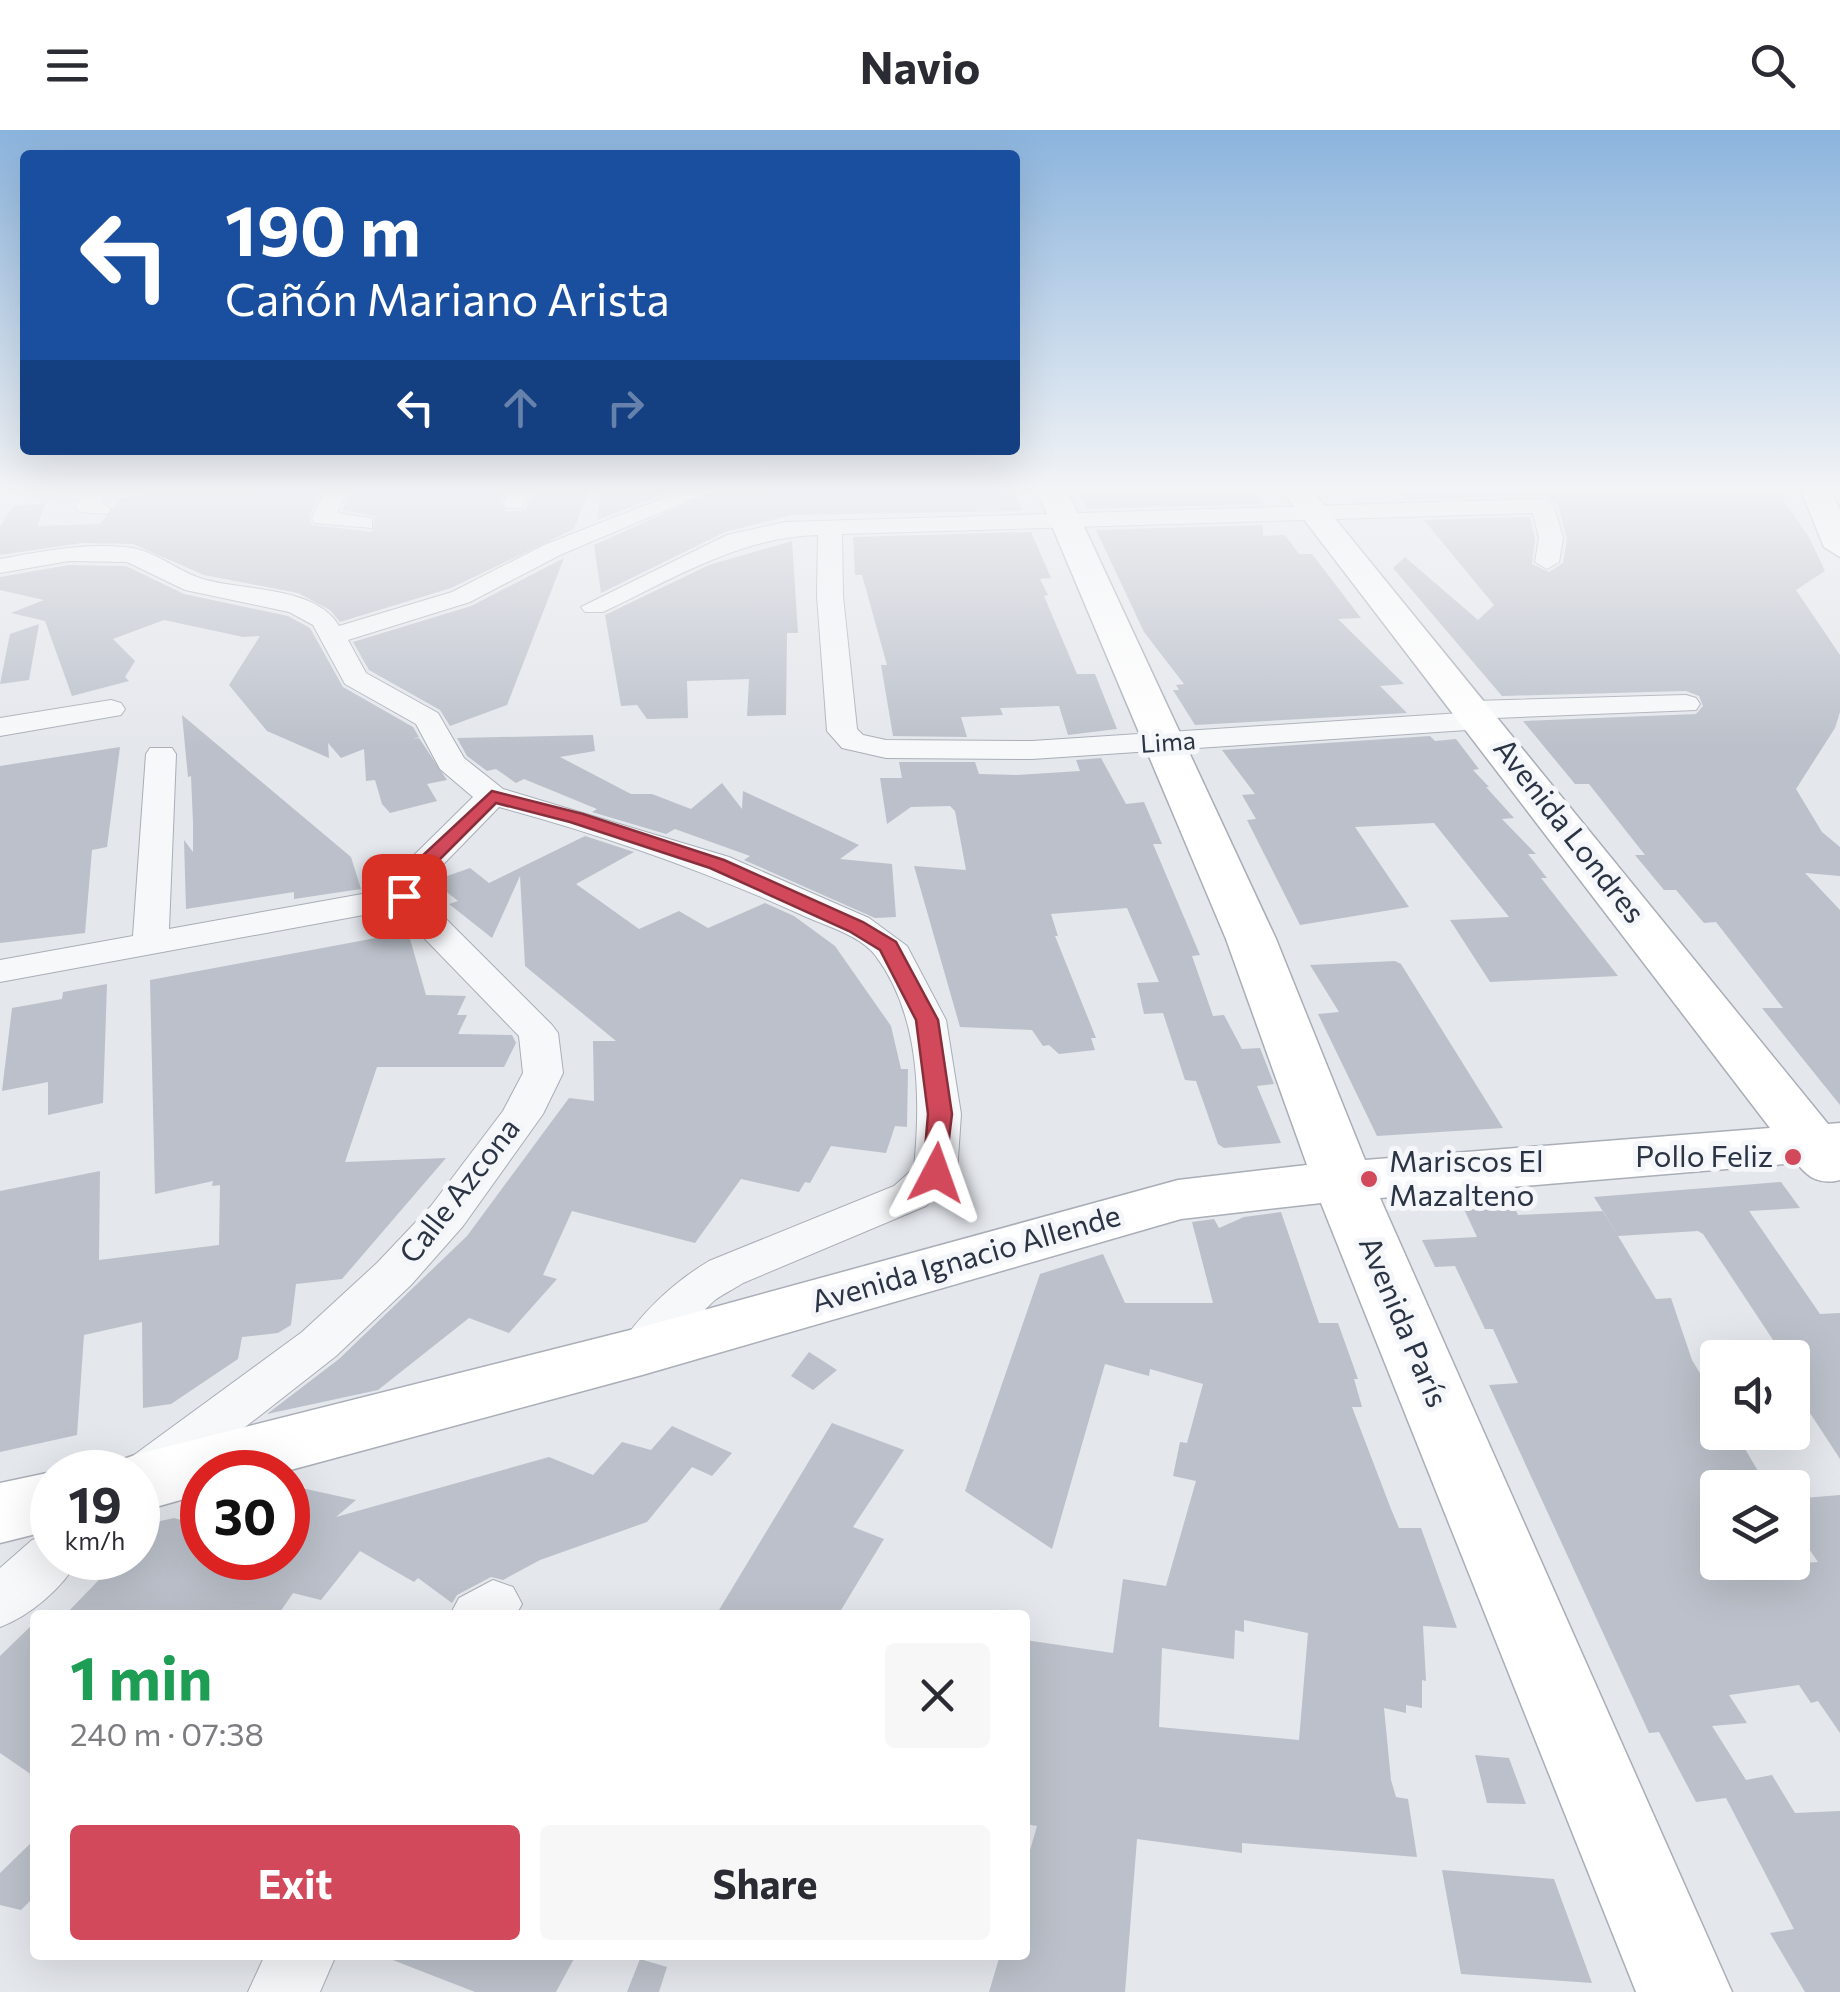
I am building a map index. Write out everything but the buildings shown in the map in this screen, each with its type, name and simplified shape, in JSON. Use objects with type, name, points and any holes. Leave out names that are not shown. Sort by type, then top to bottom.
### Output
[{"type":"main road","name":"Avenida París","points":[[1090,575],[1167,742],[1301,1060],[1343,1181],[1684,1992]]},
{"type":"main road","name":"Avenida Londres","points":[[1365,575],[1831,1153]]},
{"type":"main road","name":"Avenida Ignacio Allende","points":[[160,1476],[642,1351],[1178,1200],[1343,1181],[1831,1153]]},
{"type":"main road","points":[[0,1513],[30,1506]]},
{"type":"street","points":[[172,575],[194,585],[297,606],[323,620],[355,678],[428,720],[452,762],[492,796],[576,818],[717,864],[856,926],[889,946],[927,1020],[940,1114],[936,1173],[910,1196],[726,1272],[698,1289],[642,1351]]},
{"type":"street","points":[[331,637],[461,596],[503,575]]},
{"type":"street","points":[[594,607],[662,575]]},
{"type":"street","name":"Lima","points":[[830,575],[842,731],[853,742],[886,749],[1032,750],[1478,715],[1686,704]]},
{"type":"street","points":[[0,727],[110,709]]},
{"type":"street","points":[[150,945],[162,754]]},
{"type":"street","points":[[0,971],[404,896],[413,875],[492,796]]},
{"type":"street","name":"Calle Azcona","points":[[160,1465],[319,1344],[394,1274],[448,1216],[522,1114],[544,1073],[538,1033],[404,896]]},
{"type":"street","points":[[0,1603],[30,1576]]},
{"type":"street","points":[[283,1992],[299,1960]]},
{"type":"place","name":"Pollo Feliz","points":[[1793,1157]]},
{"type":"place","name":"Mariscos El Mazalteno","points":[[1369,1179]]},
{"type":"route","points":[[404,896],[413,875],[492,796],[576,818],[717,864],[856,926],[889,946],[927,1020],[940,1114],[936,1173]]}]
